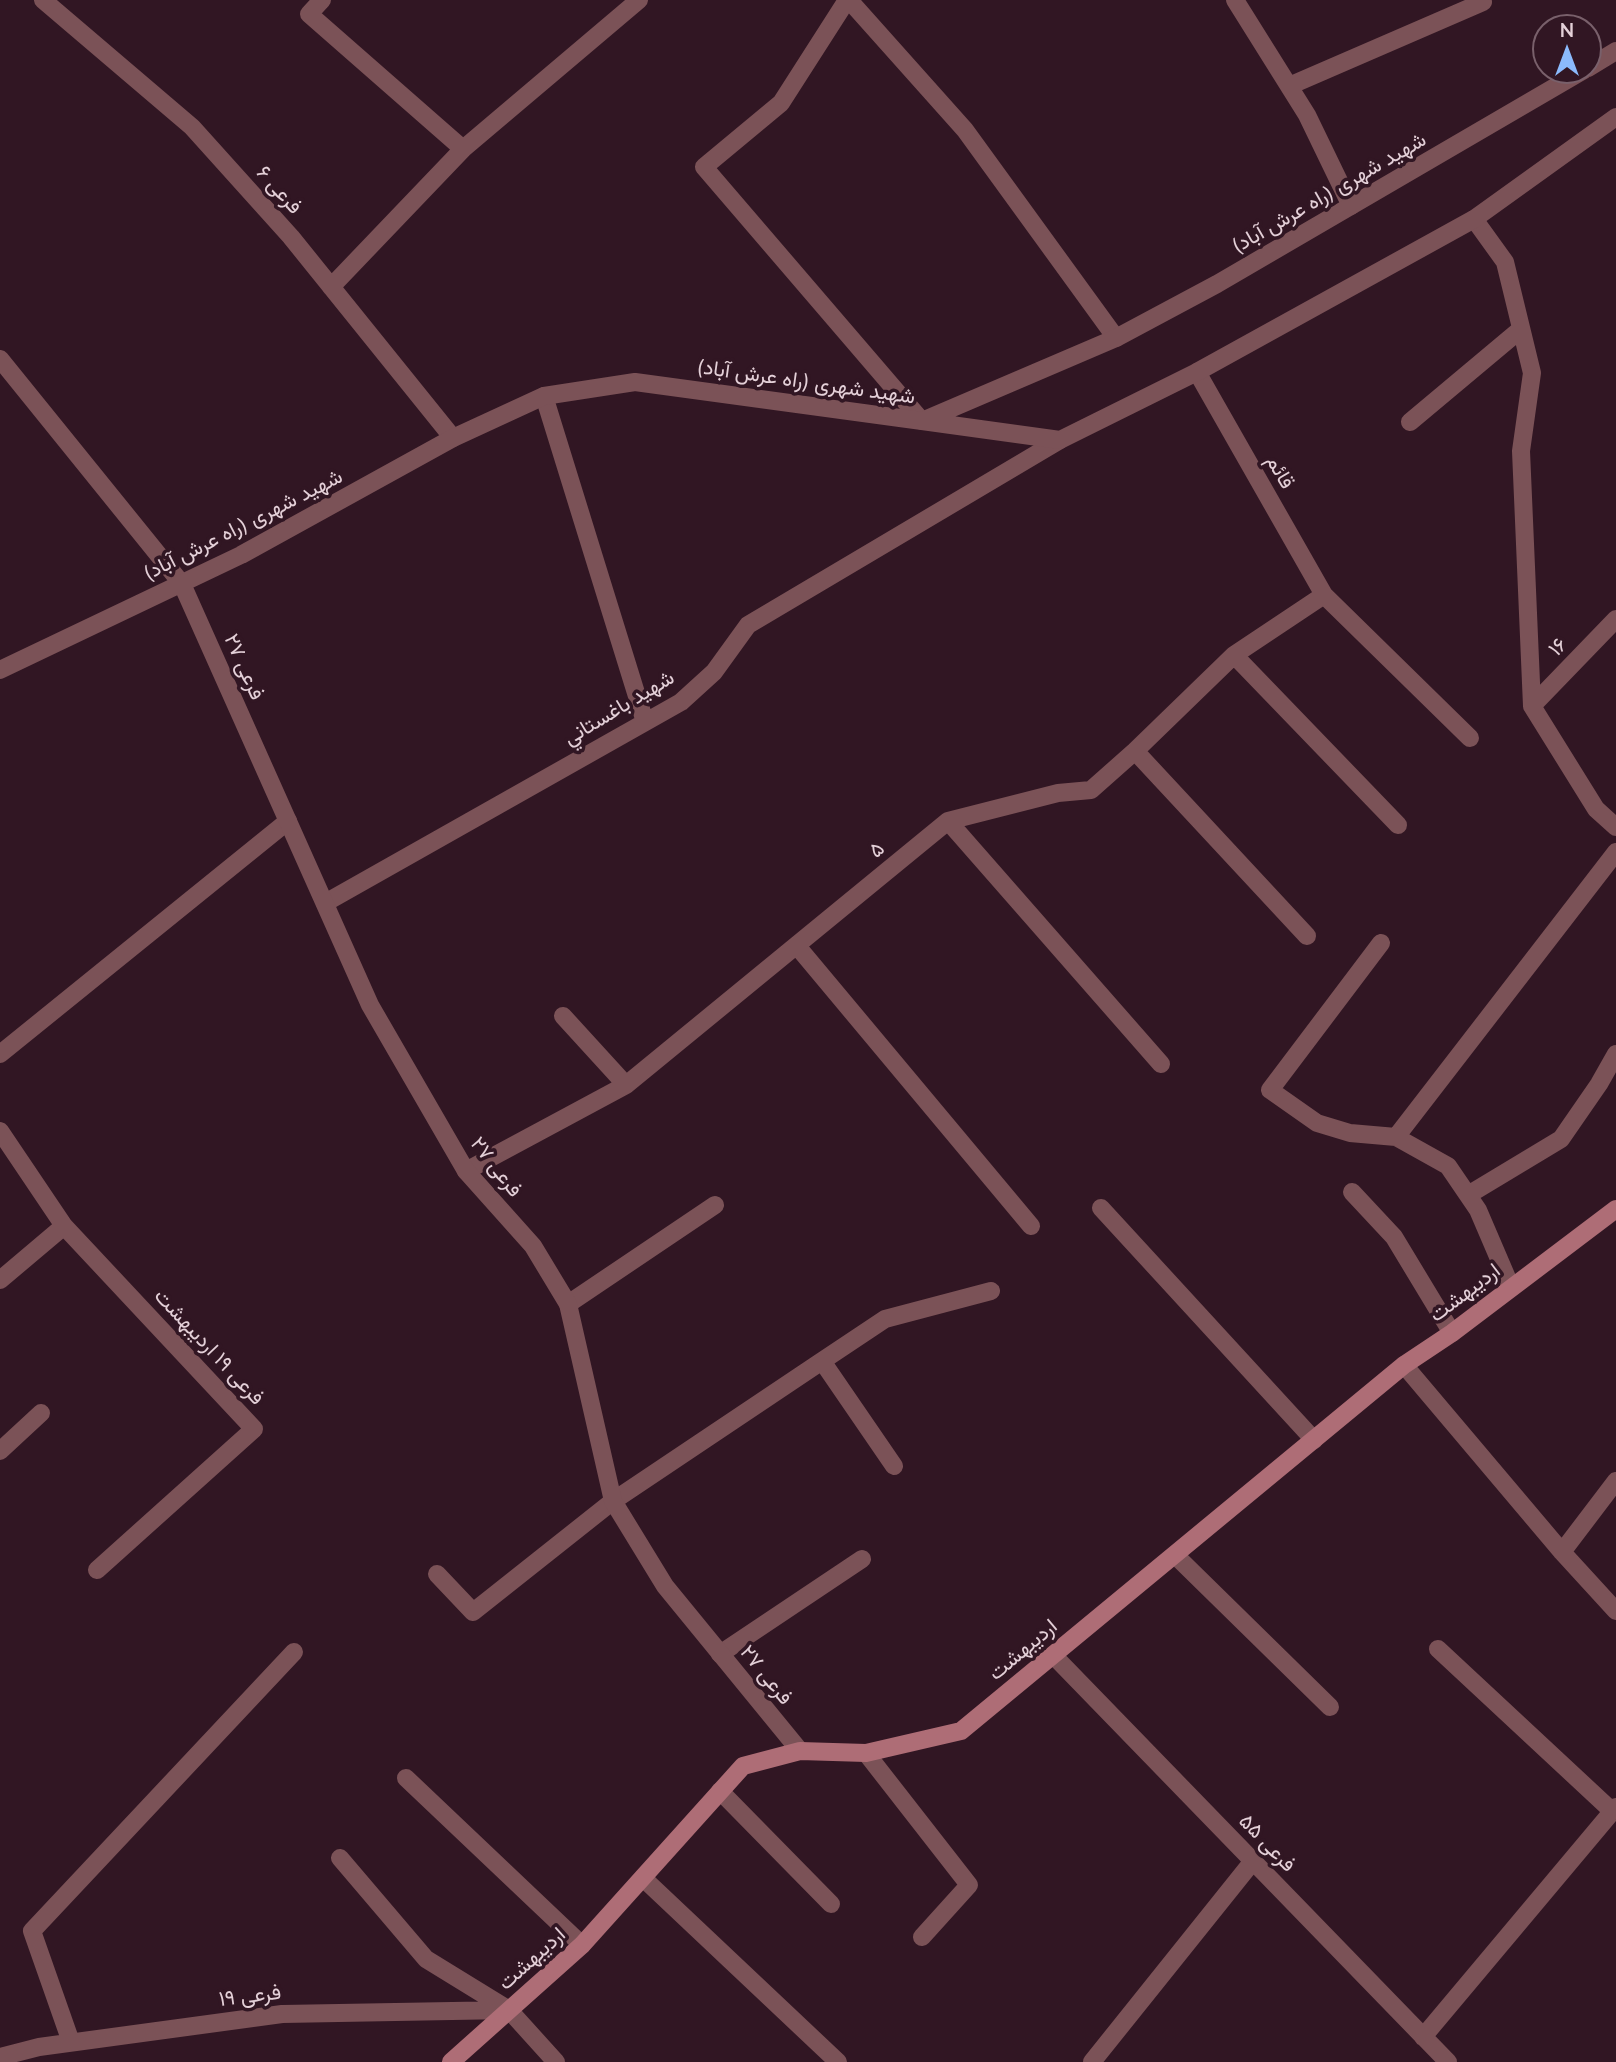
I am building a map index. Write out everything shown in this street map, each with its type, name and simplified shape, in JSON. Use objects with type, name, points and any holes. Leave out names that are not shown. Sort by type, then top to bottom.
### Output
[{"type":"main road","name":"اردیبهشت","points":[[451,2062],[582,1945],[743,1766],[800,1751],[866,1753],[961,1731],[1404,1365],[1452,1333],[1616,1209]]},
{"type":"street","name":"فرعی ۶","points":[[43,0],[192,127],[291,237],[453,438]]},
{"type":"street","points":[[322,0],[309,14],[463,149]]},
{"type":"street","points":[[331,287],[463,149],[639,0]]},
{"type":"street","points":[[1060,440],[922,421],[704,167],[780,103],[848,0],[965,130],[1116,338]]},
{"type":"street","points":[[1236,0],[1307,115],[1351,206]]},
{"type":"street","points":[[1289,86],[1483,2]]},
{"type":"street","name":"شهید شهری (راه عرش آباد)","points":[[0,670],[241,555],[453,438],[544,396],[635,382],[922,421],[1116,338],[1217,284],[1560,84]]},
{"type":"street","name":"شهيد باغستاني","points":[[325,903],[681,702],[714,672],[748,625],[1060,440],[1197,372],[1474,219],[1616,117]]},
{"type":"street","points":[[1474,219],[1504,262],[1532,373],[1521,451],[1532,706],[1596,808],[1616,827]]},
{"type":"street","points":[[1410,422],[1521,329]]},
{"type":"street","name":"فرعی ۲۷","points":[[0,359],[182,584],[370,1004],[466,1171],[533,1246],[568,1304],[612,1502],[666,1587],[800,1751]]},
{"type":"street","name":"قائم","points":[[1197,372],[1324,595],[1470,738]]},
{"type":"street","points":[[544,396],[645,722]]},
{"type":"street","name":"۵","points":[[466,1171],[626,1085],[948,821],[1058,793],[1091,790],[1234,655],[1324,595]]},
{"type":"street","name":"۱۶","points":[[1532,706],[1616,620]]},
{"type":"street","points":[[1234,655],[1398,825]]},
{"type":"street","points":[[1135,751],[1307,936]]},
{"type":"street","points":[[0,1054],[288,821]]},
{"type":"street","points":[[948,821],[1161,1064]]},
{"type":"street","points":[[1396,1137],[1616,852]]},
{"type":"street","points":[[1381,943],[1270,1090],[1317,1123],[1350,1133],[1396,1137],[1448,1166],[1478,1210],[1511,1287]]},
{"type":"street","points":[[797,946],[1031,1226]]},
{"type":"street","points":[[563,1016],[626,1085]]},
{"type":"street","points":[[1468,1195],[1560,1139],[1599,1084],[1616,1054]]},
{"type":"street","name":"فرعی ۱۹ اردیبهشت","points":[[0,1131],[64,1226],[254,1429],[97,1570]]},
{"type":"street","points":[[1352,1192],[1394,1237],[1452,1333]]},
{"type":"street","points":[[568,1304],[715,1205]]},
{"type":"street","points":[[1101,1208],[1314,1440]]},
{"type":"street","points":[[0,1280],[64,1226]]},
{"type":"street","points":[[437,1574],[473,1612],[612,1502],[885,1319],[991,1291]]},
{"type":"street","points":[[822,1361],[894,1466]]},
{"type":"street","points":[[1404,1365],[1562,1552],[1616,1611]]},
{"type":"street","points":[[0,1451],[41,1413]]},
{"type":"street","points":[[1562,1552],[1616,1481]]},
{"type":"street","points":[[1175,1555],[1330,1706]]},
{"type":"street","points":[[720,1654],[862,1559]]},
{"type":"street","points":[[1423,2037],[1614,1809],[1438,1649]]},
{"type":"street","points":[[71,2042],[33,1931],[294,1652]]},
{"type":"street","name":"فرعی ۵۵","points":[[1053,1655],[1448,2062]]},
{"type":"street","points":[[866,1753],[969,1885],[922,1937]]},
{"type":"street","points":[[406,1778],[582,1945]]},
{"type":"street","points":[[720,1791],[831,1904]]},
{"type":"street","points":[[340,1858],[426,1959],[509,2010],[556,2062]]},
{"type":"street","points":[[1092,2062],[1253,1861]]},
{"type":"street","points":[[643,1878],[838,2062]]},
{"type":"street","name":"فرعی ۱۹","points":[[0,2057],[71,2042],[282,2014],[509,2010]]}]
